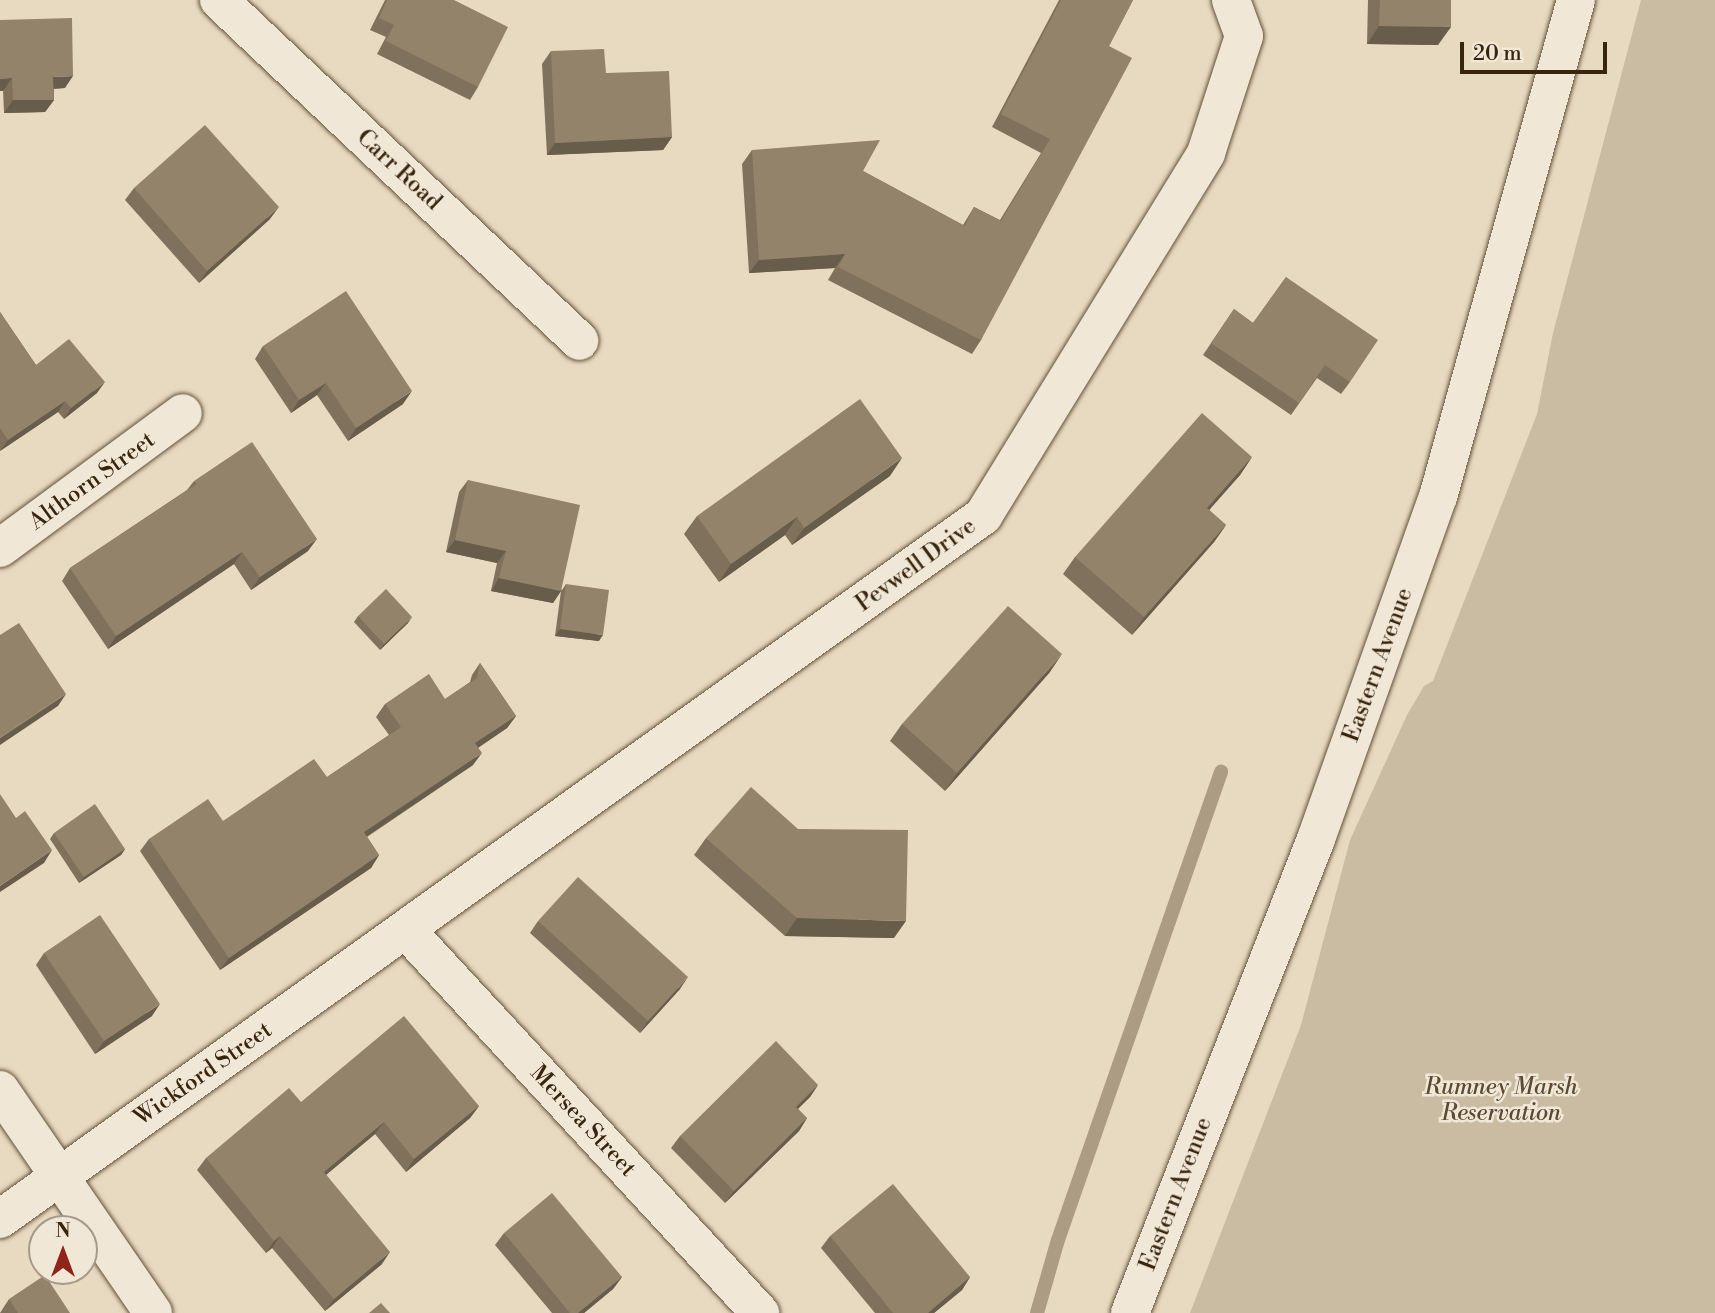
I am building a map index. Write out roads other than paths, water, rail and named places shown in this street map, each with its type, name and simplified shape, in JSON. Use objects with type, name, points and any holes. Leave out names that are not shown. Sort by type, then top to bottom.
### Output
[{"type":"street","name":"Carr Road","points":[[219,0],[579,341]]},
{"type":"street","name":"Pevwell Drive","points":[[406,930],[983,516],[1206,153],[1244,36],[1231,0]]},
{"type":"street","name":"Eastern Avenue","points":[[1130,1313],[1316,839],[1438,497],[1577,0]]},
{"type":"street","name":"Althorn Street","points":[[0,548],[183,414]]},
{"type":"street","name":"Wickford Street","points":[[0,1219],[406,930]]},
{"type":"street","name":"Mersea Street","points":[[406,930],[760,1313]]},
{"type":"street","points":[[0,1090],[153,1313]]},
{"type":"waterway","points":[[1037,1313],[1058,1240],[1221,772]]},
{"type":"park label","name":"Rumney Marsh Reservation","points":[[1501,1100]]}]
